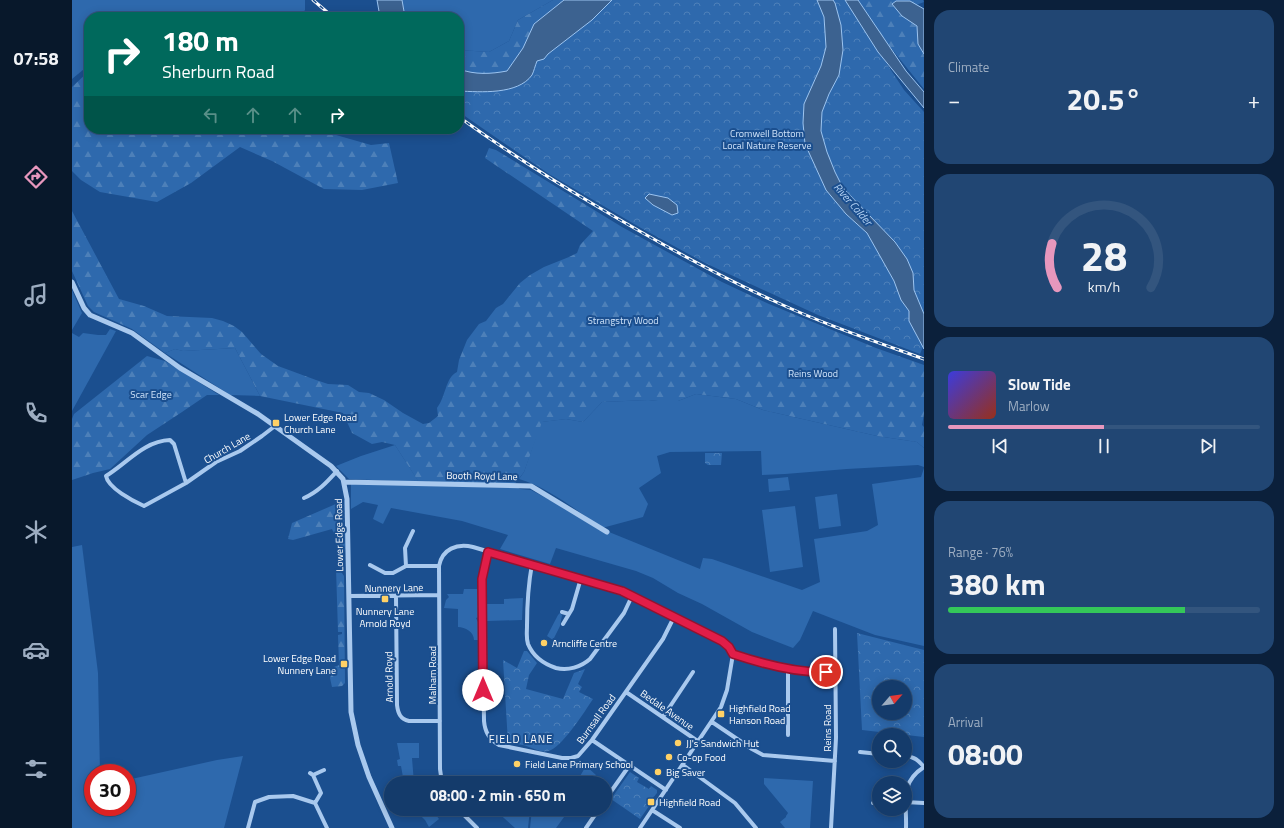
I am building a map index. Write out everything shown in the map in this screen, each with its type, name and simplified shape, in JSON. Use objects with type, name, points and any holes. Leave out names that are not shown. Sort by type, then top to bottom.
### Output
[{"type":"street","name":"Lower Edge Road","points":[[72,282],[84,308],[90,315],[132,333],[180,368],[258,414],[337,471],[344,482],[347,499],[351,712],[358,745],[369,777],[392,828]]},
{"type":"street","name":"Church Lane","points":[[186,483],[174,444],[170,440],[162,440],[148,445],[106,476],[111,485],[144,506],[186,483],[216,462],[240,451],[275,426]]},
{"type":"street","points":[[304,498],[314,494],[337,471]]},
{"type":"street","name":"Booth Royd Lane","points":[[344,482],[531,486],[607,532]]},
{"type":"street","points":[[406,566],[405,548],[413,531]]},
{"type":"street","points":[[370,565],[385,573],[393,573],[406,566],[439,566],[444,554],[456,546],[467,546],[613,588],[722,641],[729,647],[733,654],[726,698],[699,742],[640,828]]},
{"type":"street","name":"Burnsall Road","points":[[488,552],[482,579],[483,699],[485,728],[493,741],[499,744],[562,758],[578,756],[592,740],[663,639],[674,617]]},
{"type":"street","points":[[532,564],[527,587],[527,639],[530,648],[538,658],[554,667],[565,669],[577,667],[583,665],[590,659],[624,613],[632,596]]},
{"type":"street","name":"Malham Road","points":[[439,566],[441,776]]},
{"type":"street","points":[[563,624],[572,609],[581,578]]},
{"type":"street","name":"Nunnery Lane","points":[[349,596],[439,595]]},
{"type":"street","name":"Arnold Royd","points":[[396,596],[397,704],[399,714],[404,720],[409,721],[440,720]]},
{"type":"street","points":[[562,612],[569,614]]},
{"type":"street","name":"Reins Road","points":[[831,828],[835,761],[835,629]]},
{"type":"street","points":[[733,654],[788,668],[812,672],[829,672],[835,679]]},
{"type":"street","points":[[788,668],[788,735]]},
{"type":"street","points":[[663,717],[693,672]]},
{"type":"street","name":"Bedale Avenue","points":[[626,692],[699,742]]},
{"type":"street","points":[[712,722],[763,755],[835,761]]},
{"type":"street","points":[[592,740],[666,790]]},
{"type":"street","points":[[860,752],[872,753]]},
{"type":"street","points":[[912,757],[917,759],[924,767],[912,778]]},
{"type":"street","points":[[683,765],[735,803],[756,828]]},
{"type":"street","points":[[612,790],[629,766]]},
{"type":"street","points":[[315,804],[321,793],[312,774],[324,770]]},
{"type":"street","points":[[248,828],[255,802],[269,798],[293,796],[315,804],[327,828]]},
{"type":"street","points":[[912,802],[924,803]]},
{"type":"street","points":[[652,810],[680,828]]},
{"type":"street","points":[[465,816],[477,828]]},
{"type":"street","points":[[586,828],[594,816]]},
{"type":"street","points":[[905,816],[906,828]]},
{"type":"green space","points":[[72,0],[305,0],[304,12],[84,12],[84,69],[72,79]]},
{"type":"green space","points":[[402,0],[553,0],[518,20],[509,41],[489,52],[464,50],[464,12],[404,12]]},
{"type":"green space","points":[[553,0],[564,0],[534,24],[523,48],[507,71],[483,73],[464,70],[464,50],[489,52],[509,41],[518,20]]},
{"type":"green space","name":"Cromwell Bottom Local Nature Reserve","points":[[564,0],[845,0],[904,90],[924,112],[924,344],[920,354],[818,315],[705,263],[641,228],[549,174],[464,115],[464,71],[483,74],[507,71],[523,48],[534,24]]},
{"type":"green space","points":[[858,0],[923,0],[924,2],[916,5],[904,2],[892,4],[902,16],[917,26],[918,44],[924,54],[924,89],[882,37]]},
{"type":"green space","points":[[84,76],[84,134],[332,134],[371,145],[389,143],[398,183],[362,190],[324,189],[272,161],[240,147],[191,183],[157,202],[100,192],[81,180],[72,171],[72,87]]},
{"type":"green space","name":"Strangstry Wood","points":[[489,148],[496,150],[622,227],[722,282],[769,304],[876,348],[924,365],[924,414],[922,425],[924,427],[924,448],[917,442],[877,436],[763,410],[736,399],[696,394],[678,401],[648,400],[602,402],[583,422],[566,419],[542,422],[524,472],[514,485],[420,484],[395,445],[382,442],[372,444],[352,433],[343,413],[260,396],[235,348],[183,351],[175,349],[165,353],[132,329],[94,312],[88,306],[72,271],[72,211],[119,299],[144,306],[167,316],[212,318],[223,321],[242,332],[261,354],[278,366],[328,384],[348,385],[359,392],[369,393],[384,400],[423,424],[429,423],[438,416],[437,408],[450,379],[457,372],[459,360],[467,340],[479,324],[486,321],[496,308],[503,304],[520,283],[530,275],[544,267],[577,253],[580,245],[593,231],[485,158]]},
{"type":"green space","points":[[72,290],[82,313],[72,330]]},
{"type":"green space","points":[[110,329],[116,331],[72,411],[72,333],[79,337],[83,333],[106,335]]},
{"type":"green space","points":[[235,348],[260,396],[230,395],[165,353],[175,349],[183,351]]},
{"type":"green space","name":"Scar Edge","points":[[147,356],[165,361],[219,395],[207,395],[147,435],[110,469],[72,480],[72,419],[74,414]]},
{"type":"green space","points":[[696,394],[736,399],[763,410],[877,436],[917,442],[924,448],[924,467],[918,465],[762,475],[761,451],[670,452],[657,456],[661,473],[639,488],[648,504],[643,517],[602,528],[552,494],[519,479],[524,472],[541,422],[566,419],[583,422],[602,402],[648,400],[678,401]]},
{"type":"green space","points":[[395,445],[419,482],[349,479],[336,466],[361,456]]},
{"type":"green space","points":[[705,453],[722,453],[721,465],[708,465],[705,463]]},
{"type":"green space","points":[[924,468],[924,646],[875,635],[813,611],[800,640],[793,648],[752,632],[653,578],[636,571],[556,548],[550,564],[500,549],[508,535],[462,521],[391,508],[383,524],[373,519],[378,505],[363,502],[351,509],[351,484],[514,485],[520,489],[531,490],[559,505],[599,530],[609,532],[700,569],[703,558],[712,559],[802,590],[820,582],[814,539],[867,531],[878,525],[872,484],[921,477]]},
{"type":"green space","points":[[788,477],[790,490],[769,492],[768,479]]},
{"type":"green space","points":[[837,494],[841,526],[819,529],[815,497]]},
{"type":"green space","points":[[345,500],[344,522],[346,548],[343,554],[340,556],[338,542],[332,529],[293,540],[288,539],[292,523]]},
{"type":"green space","points":[[795,506],[803,567],[770,572],[762,510]]},
{"type":"green space","points":[[82,545],[98,673],[100,764],[84,764],[84,816],[136,816],[136,778],[217,760],[243,756],[224,828],[72,828],[72,547]]},
{"type":"green space","points":[[336,568],[340,570],[344,576],[345,683],[342,686],[332,687],[330,678],[334,667],[339,665],[338,635],[342,634],[342,632],[338,632]]},
{"type":"green space","points":[[464,589],[479,589],[479,617],[476,618],[479,624],[479,640],[474,640],[474,637],[469,630],[458,627],[458,609],[444,608],[446,600],[449,597],[447,594],[463,594]]},
{"type":"green space","points":[[523,598],[522,620],[487,621],[487,604],[504,604],[504,599]]},
{"type":"green space","points":[[560,613],[562,615],[560,626],[553,640],[547,636]]},
{"type":"green space","points":[[857,633],[924,650],[924,737],[912,736],[912,728],[872,728],[872,731],[862,730]]},
{"type":"green space","points":[[524,651],[527,651],[537,663],[529,675],[526,689],[563,699],[574,673],[585,669],[578,684],[582,687],[579,692],[593,699],[566,737],[553,749],[548,751],[536,750],[523,745],[508,743],[503,660],[517,668]]},
{"type":"green space","points":[[397,743],[419,743],[419,758],[412,758],[413,776],[403,776],[401,766],[398,766],[397,760],[400,759]]},
{"type":"green space","points":[[586,766],[596,775],[595,776],[580,776]]},
{"type":"green space","points":[[630,772],[639,778],[637,782],[649,789],[651,786],[657,790],[657,793],[648,803],[649,806],[640,819],[612,800]]},
{"type":"green space","points":[[764,778],[813,781],[810,828],[785,828],[780,822],[788,813],[764,784]]},
{"type":"green space","points":[[421,816],[437,816],[439,819],[429,827]]},
{"type":"green space","points":[[502,816],[529,816],[528,828],[515,828]]},
{"type":"green space","points":[[531,816],[565,816],[556,828],[530,828]]},
{"type":"water","points":[[377,0],[402,0],[404,12],[379,12]]},
{"type":"water","points":[[564,0],[612,0],[592,20],[548,54],[544,59],[537,61],[532,75],[518,86],[488,92],[464,91],[464,70],[483,73],[507,71],[523,48],[534,24]]},
{"type":"water","name":"River Calder","points":[[817,0],[833,0],[835,3],[841,25],[843,50],[839,75],[822,112],[821,131],[827,152],[843,188],[895,242],[907,259],[913,273],[914,290],[924,314],[924,349],[909,321],[909,311],[901,300],[894,281],[867,233],[846,214],[826,190],[805,144],[803,123],[804,104],[821,66],[826,47],[824,17]]},
{"type":"water","points":[[845,0],[858,0],[906,71],[924,92],[924,108],[878,52]]},
{"type":"water","points":[[896,1],[910,1],[924,9],[924,54],[918,44],[917,26],[902,16],[892,4]]},
{"type":"water","points":[[649,194],[668,198],[677,205],[678,213],[672,215],[653,205],[645,198]]},
{"type":"railway","points":[[313,0],[327,12]]},
{"type":"railway","points":[[464,120],[508,151],[559,183],[637,230],[705,267],[811,317],[924,359]]},
{"type":"place","name":"Lower Edge Road Church Lane","points":[[276,423]]},
{"type":"place","name":"Nunnery Lane Arnold Royd","points":[[385,599]]},
{"type":"place","name":"Arncliffe Centre","points":[[544,643]]},
{"type":"place","name":"Lower Edge Road Nunnery Lane","points":[[344,664]]},
{"type":"place","name":"Highfield Road Hanson Road","points":[[721,714]]},
{"type":"place","name":"JJ's Sandwich Hut","points":[[678,743]]},
{"type":"place","name":"Co-op Food","points":[[669,757]]},
{"type":"place","name":"Field Lane Primary School","points":[[517,764]]},
{"type":"place","name":"Big Saver","points":[[658,772]]},
{"type":"place","name":"Highfield Road","points":[[651,802]]},
{"type":"district","name":"FIELD LANE","points":[[521,739]]},
{"type":"route","points":[[483,690],[482,579],[488,552],[622,591],[722,641],[729,647],[733,654],[756,661],[796,669],[812,672],[826,672]]},
{"type":"park label","name":"Reins Wood","points":[[813,373]]}]
